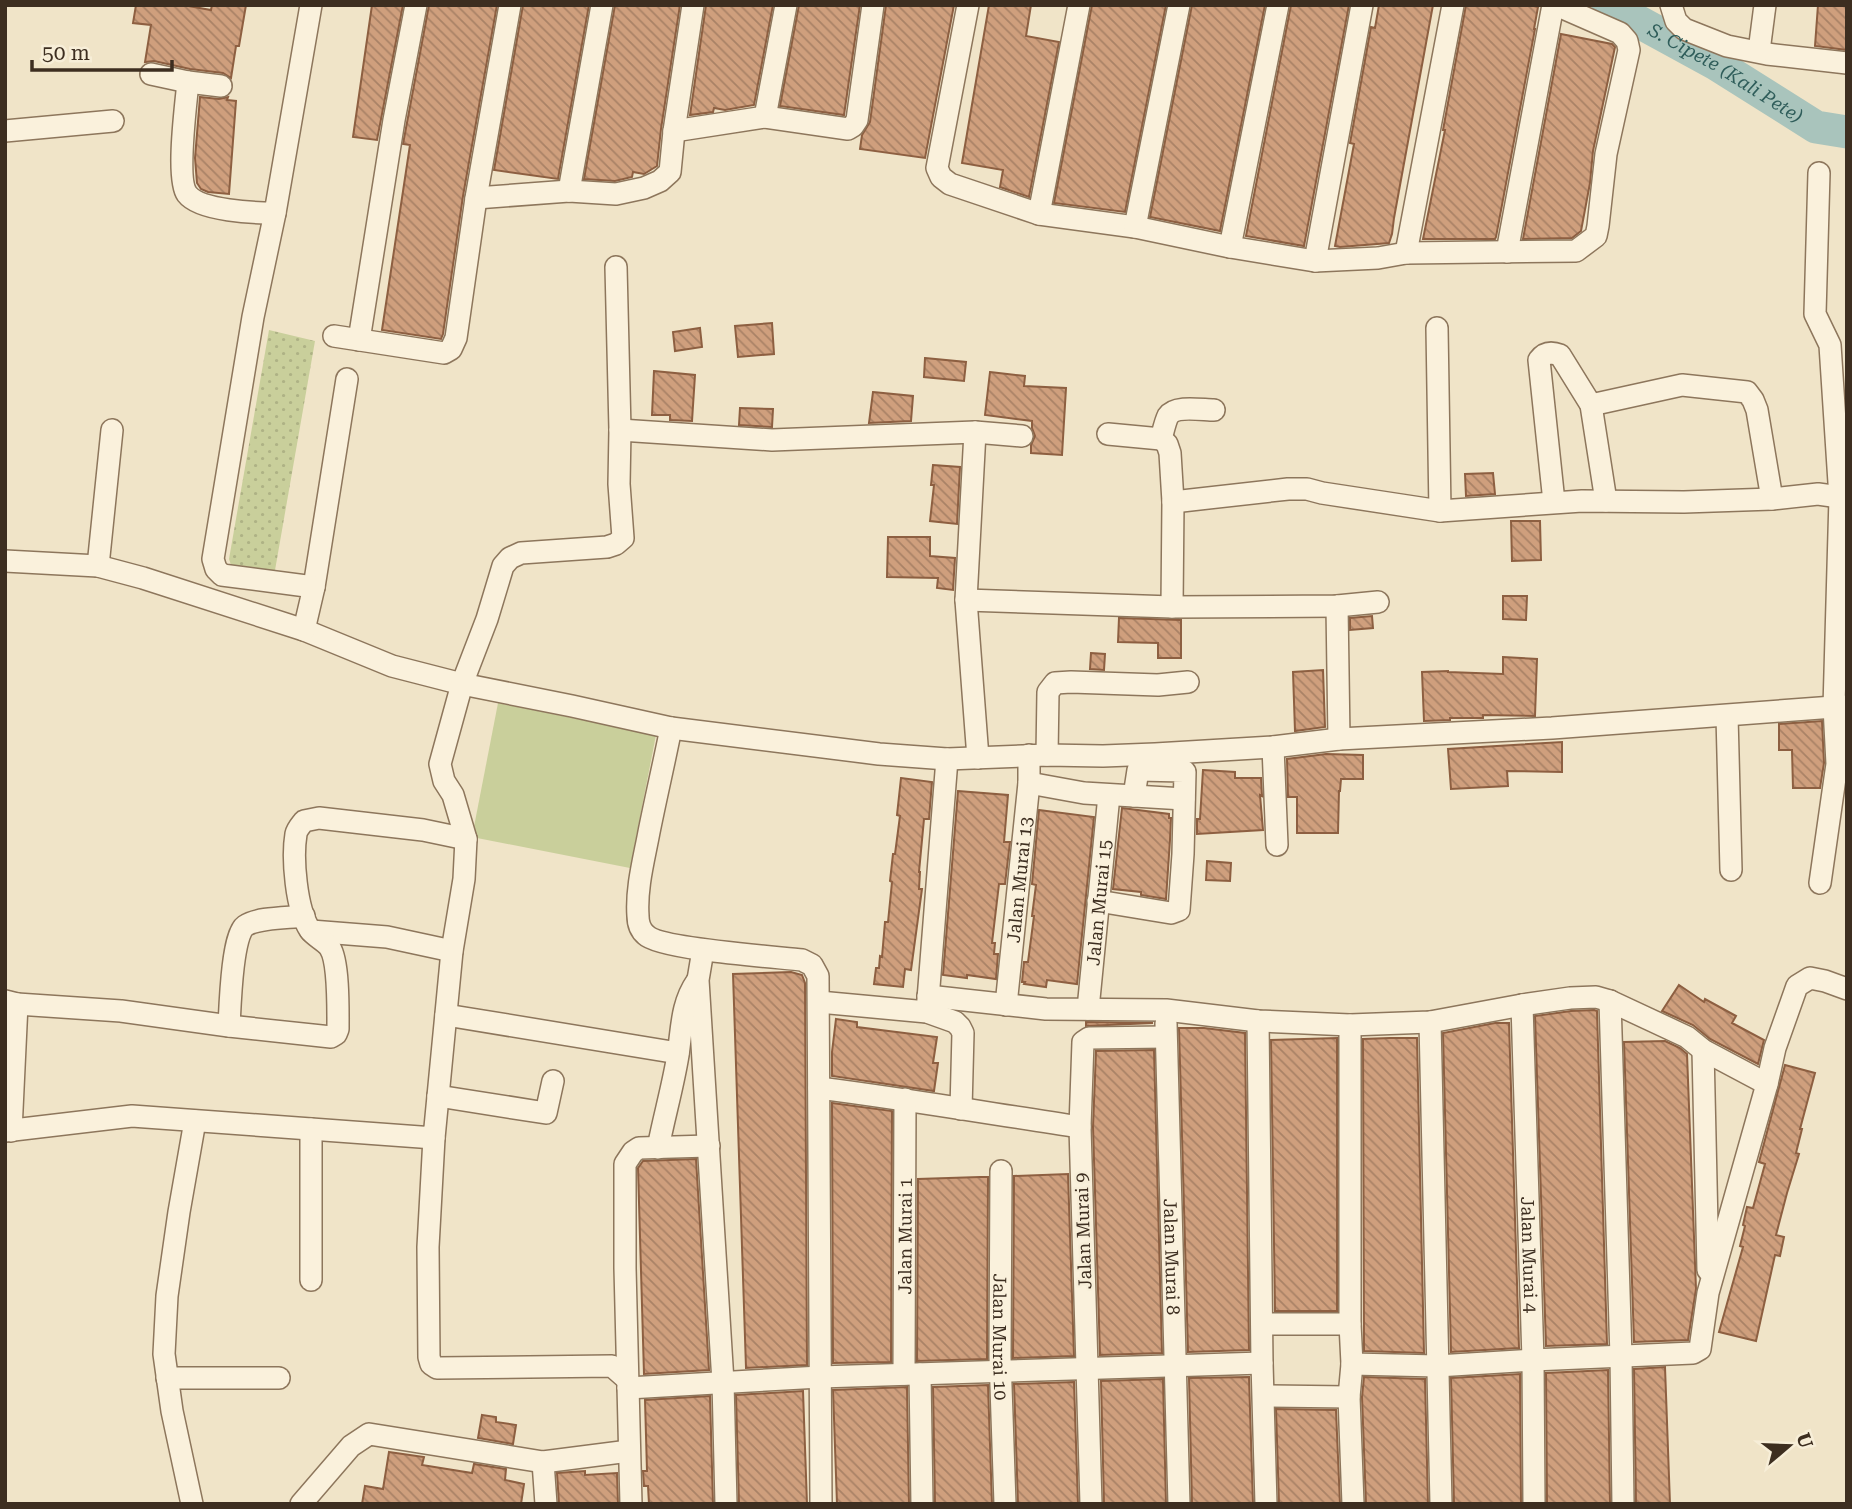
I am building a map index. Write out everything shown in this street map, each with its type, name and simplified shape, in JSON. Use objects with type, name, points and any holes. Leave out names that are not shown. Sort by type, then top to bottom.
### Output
[{"type":"street","points":[[311,5],[275,213],[253,317],[212,559],[222,575],[314,587]]},
{"type":"street","points":[[359,340],[394,120],[416,5]]},
{"type":"street","points":[[334,336],[444,353],[451,349],[456,338],[476,198],[510,5]]},
{"type":"street","points":[[569,191],[602,5]]},
{"type":"street","points":[[476,198],[569,191],[616,194],[644,188],[660,181],[670,172],[693,5]]},
{"type":"street","points":[[765,117],[786,5]]},
{"type":"street","points":[[674,131],[765,117],[848,129],[853,126],[857,120],[873,5]]},
{"type":"street","points":[[968,5],[937,168],[941,177],[950,184],[1039,214],[1135,227],[1315,261],[1378,258],[1406,253],[1507,252],[1576,251],[1596,236],[1606,155],[1629,51],[1627,41],[1620,33],[1554,5],[1507,252]]},
{"type":"street","points":[[1039,214],[1079,5]]},
{"type":"street","points":[[1135,227],[1179,5]]},
{"type":"street","points":[[1230,247],[1278,5]]},
{"type":"street","points":[[1315,261],[1362,5]]},
{"type":"street","points":[[1406,253],[1453,5]]},
{"type":"street","points":[[1671,5],[1676,21],[1684,29],[1727,47],[1847,63]]},
{"type":"street","points":[[1759,51],[1765,5]]},
{"type":"street","points":[[150,74],[221,86]]},
{"type":"street","points":[[188,82],[181,173],[186,193],[208,205],[250,213],[275,213]]},
{"type":"street","points":[[5,131],[113,121]]},
{"type":"street","points":[[1819,173],[1815,314],[1830,345],[1843,498],[1841,706],[1837,764],[1840,784],[1820,883]]},
{"type":"street","points":[[616,267],[619,484],[623,538],[607,547],[521,553],[510,558],[503,566],[487,619],[462,684],[440,764],[444,780],[453,795],[466,839],[464,879],[452,951],[434,1138],[428,1247],[431,1363],[437,1368],[612,1366],[628,1384],[1262,1363]]},
{"type":"street","points":[[1437,328],[1440,511]]},
{"type":"street","points":[[1554,502],[1539,368],[1539,360],[1548,353],[1560,355],[1591,405],[1606,501]]},
{"type":"street","points":[[304,630],[314,587],[347,379]]},
{"type":"street","points":[[1591,405],[1682,385],[1747,392],[1756,410],[1772,499]]},
{"type":"street","points":[[1161,439],[1171,412],[1177,409],[1214,410]]},
{"type":"street","points":[[98,566],[112,430]]},
{"type":"street","points":[[620,430],[772,440],[975,432],[1022,436]]},
{"type":"street","points":[[975,432],[966,600],[978,758]]},
{"type":"street","points":[[1108,434],[1161,439],[1167,444],[1173,502],[1172,607]]},
{"type":"street","points":[[1173,502],[1288,489],[1307,489],[1440,511],[1554,502],[1684,502],[1772,499],[1818,494],[1843,498]]},
{"type":"street","points":[[5,561],[98,566],[143,578],[304,630],[391,666],[462,684],[671,728],[865,753],[947,759],[1038,755],[1103,756],[1273,747],[1339,739],[1552,729],[1841,706]]},
{"type":"street","points":[[966,600],[1172,607],[1337,606],[1378,602]]},
{"type":"street","points":[[1337,606],[1339,739]]},
{"type":"street","name":"Jalan Murai 13","points":[[1006,1005],[1029,783],[1038,755],[1048,692],[1055,683],[1158,685],[1188,682]]},
{"type":"street","points":[[1727,716],[1731,870]]},
{"type":"street","points":[[671,728],[642,868],[638,918],[640,929],[648,938],[703,950],[802,960],[812,965],[818,976],[821,1504]]},
{"type":"street","points":[[1273,747],[1277,845]]},
{"type":"street","points":[[928,1004],[947,759]]},
{"type":"street","points":[[1029,783],[1084,793],[1134,796],[1138,770],[1184,771],[1186,775],[1179,910],[1171,913],[1098,901]]},
{"type":"street","name":"Jalan Murai 15","points":[[1088,1009],[1109,795]]},
{"type":"street","points":[[434,1138],[132,1116],[8,1131],[11,1002],[121,1011],[331,1037],[338,1029],[335,962],[330,948],[307,924],[299,895],[295,858],[297,831],[304,821],[318,818],[381,824],[466,839]]},
{"type":"street","points":[[229,1026],[239,932],[248,924],[259,921],[307,924],[452,951]]},
{"type":"street","points":[[703,950],[698,979],[723,1382],[726,1504]]},
{"type":"street","points":[[1352,1364],[1437,1366],[1693,1353],[1700,1349],[1708,1293],[1775,1048],[1797,986],[1810,978],[1847,989]]},
{"type":"street","points":[[658,1148],[678,1053],[684,1008],[698,979]]},
{"type":"street","points":[[819,1002],[1166,1010],[1258,1021],[1349,1025],[1430,1022],[1522,1005],[1596,997],[1687,1037],[1703,1050],[1767,1084]]},
{"type":"street","points":[[1610,1001],[1623,1504]]},
{"type":"street","points":[[928,1004],[955,1022],[963,1033],[961,1109]]},
{"type":"street","name":"Jalan Murai 4","points":[[1522,1005],[1534,1504]]},
{"type":"street","name":"Jalan Murai 8","points":[[1166,1010],[1179,1504]]},
{"type":"street","points":[[446,1016],[678,1053]]},
{"type":"street","points":[[1258,1021],[1266,1504]]},
{"type":"street","points":[[1430,1022],[1441,1504]]},
{"type":"street","points":[[1349,1025],[1352,1364],[1349,1397],[1353,1504]]},
{"type":"street","name":"Jalan Murai 9","points":[[1091,1504],[1080,1127],[1082,1050],[1085,1040],[1089,1038],[1165,1037]]},
{"type":"street","points":[[1703,1050],[1708,1293]]},
{"type":"street","points":[[438,1096],[546,1113],[553,1082]]},
{"type":"street","points":[[819,1088],[1080,1127]]},
{"type":"street","name":"Jalan Murai 1","points":[[905,1099],[912,1374],[922,1504]]},
{"type":"street","points":[[191,1504],[172,1411],[164,1354],[167,1296],[195,1121]]},
{"type":"street","points":[[311,1129],[311,1280]]},
{"type":"street","points":[[631,1504],[625,1164],[639,1148],[709,1146]]},
{"type":"street","name":"Jalan Murai 10","points":[[1001,1171],[1000,1371],[1004,1504]]},
{"type":"street","points":[[1262,1324],[1350,1324]]},
{"type":"street","points":[[167,1378],[279,1378]]},
{"type":"street","points":[[1264,1396],[1349,1397]]},
{"type":"street","points":[[300,1504],[351,1446],[369,1434],[543,1462],[629,1451]]},
{"type":"street","points":[[543,1462],[546,1504]]},
{"type":"green space","points":[[269,330],[315,341],[274,576],[232,568],[229,559]]},
{"type":"green space","points":[[498,703],[656,735],[630,868],[472,837]]},
{"type":"building","points":[[136,5],[183,5],[211,10],[212,5],[246,5],[231,78],[223,73],[154,61],[145,62],[151,25],[133,23]]},
{"type":"building","points":[[372,5],[403,5],[377,140],[353,137]]},
{"type":"building","points":[[429,5],[497,5],[441,339],[382,330],[410,145],[403,144]]},
{"type":"building","points":[[523,5],[589,5],[558,179],[494,170]]},
{"type":"building","points":[[615,5],[680,5],[657,166],[644,174],[633,172],[632,177],[615,181],[584,179]]},
{"type":"building","points":[[706,5],[773,5],[754,105],[725,110],[714,108],[713,112],[690,115]]},
{"type":"building","points":[[799,5],[860,5],[844,115],[780,106]]},
{"type":"building","points":[[886,5],[954,5],[925,158],[860,149],[862,135],[870,122]]},
{"type":"building","points":[[989,5],[1031,5],[1026,36],[1059,42],[1029,197],[1000,187],[1003,170],[962,163]]},
{"type":"building","points":[[1092,5],[1166,5],[1125,212],[1054,203]]},
{"type":"building","points":[[1192,5],[1265,5],[1220,231],[1150,217]]},
{"type":"building","points":[[1291,5],[1349,5],[1304,246],[1246,236]]},
{"type":"building","points":[[1379,5],[1433,5],[1389,243],[1340,247],[1335,246],[1354,144],[1350,143],[1371,27],[1375,28]]},
{"type":"building","points":[[1466,5],[1538,7],[1535,29],[1495,239],[1423,239],[1445,130]]},
{"type":"building","points":[[1818,5],[1847,5],[1847,50],[1815,46]]},
{"type":"building","points":[[1561,34],[1612,44],[1615,47],[1593,151],[1590,183],[1581,231],[1572,238],[1523,239]]},
{"type":"building","points":[[200,97],[228,97],[227,100],[236,101],[229,194],[208,192],[201,189],[197,183],[195,158]]},
{"type":"building","points":[[772,323],[774,354],[738,357],[735,326]]},
{"type":"building","points":[[700,328],[702,347],[675,351],[673,332]]},
{"type":"building","points":[[925,358],[966,362],[964,381],[924,377]]},
{"type":"building","points":[[654,371],[695,375],[692,421],[670,420],[670,415],[652,415]]},
{"type":"building","points":[[990,372],[1025,376],[1024,386],[1066,388],[1062,455],[1031,453],[1035,436],[1032,421],[985,415]]},
{"type":"building","points":[[873,392],[913,396],[911,421],[869,423]]},
{"type":"building","points":[[740,408],[773,409],[772,427],[739,425]]},
{"type":"building","points":[[933,465],[960,467],[957,524],[930,521]]},
{"type":"building","points":[[1493,473],[1495,494],[1466,496],[1465,474]]},
{"type":"building","points":[[1511,521],[1540,521],[1541,560],[1512,561]]},
{"type":"building","points":[[888,537],[930,537],[930,556],[955,558],[953,590],[937,588],[938,578],[887,577]]},
{"type":"building","points":[[1503,596],[1527,596],[1526,620],[1503,619]]},
{"type":"building","points":[[1372,616],[1373,628],[1350,630],[1350,618]]},
{"type":"building","points":[[1119,618],[1181,620],[1181,658],[1158,658],[1158,643],[1118,642]]},
{"type":"building","points":[[1091,653],[1105,654],[1104,670],[1090,669]]},
{"type":"building","points":[[1503,657],[1537,659],[1535,716],[1483,715],[1483,718],[1424,721],[1422,672],[1503,674]]},
{"type":"building","points":[[1323,670],[1325,727],[1295,731],[1293,672]]},
{"type":"building","points":[[1822,721],[1824,763],[1820,788],[1793,788],[1792,750],[1779,750],[1779,724]]},
{"type":"building","points":[[1562,742],[1562,772],[1507,771],[1508,786],[1451,789],[1448,749]]},
{"type":"building","points":[[1326,754],[1363,755],[1363,779],[1341,779],[1338,833],[1297,833],[1297,797],[1288,797],[1287,759]]},
{"type":"building","points":[[1203,770],[1235,772],[1235,778],[1261,778],[1263,830],[1197,834]]},
{"type":"building","points":[[901,778],[932,782],[929,819],[924,819],[919,872],[919,889],[922,889],[911,970],[905,969],[903,987],[874,984],[876,968],[879,968],[880,956],[882,957],[885,922],[888,922],[893,854],[900,816],[897,815]]},
{"type":"building","points":[[958,791],[1008,795],[1004,842],[1010,842],[1005,884],[999,884],[992,943],[995,943],[994,954],[998,954],[996,979],[943,975]]},
{"type":"building","points":[[1122,808],[1169,814],[1171,818],[1166,899],[1141,895],[1141,892],[1113,889]]},
{"type":"building","points":[[1039,810],[1094,817],[1077,984],[1047,980],[1046,987],[1022,982],[1024,962],[1028,962],[1034,916],[1036,885],[1032,884]]},
{"type":"building","points":[[1207,861],[1231,863],[1230,881],[1206,880]]},
{"type":"building","points":[[791,972],[802,975],[805,983],[807,1365],[746,1368],[733,974]]},
{"type":"building","points":[[1679,985],[1704,1002],[1705,999],[1736,1016],[1732,1023],[1764,1040],[1758,1064],[1710,1039],[1693,1025],[1662,1011]]},
{"type":"building","points":[[1597,1011],[1607,1344],[1546,1346],[1535,1016]]},
{"type":"building","points":[[836,1019],[857,1022],[857,1027],[937,1037],[933,1063],[938,1063],[934,1091],[832,1076]]},
{"type":"building","points":[[1086,1022],[1153,1023],[1086,1026]]},
{"type":"building","points":[[1509,1023],[1519,1348],[1451,1352],[1443,1033]]},
{"type":"building","points":[[1179,1028],[1245,1033],[1249,1350],[1188,1352]]},
{"type":"building","points":[[1337,1038],[1337,1311],[1275,1311],[1271,1040]]},
{"type":"building","points":[[1417,1038],[1424,1353],[1364,1351],[1363,1039]]},
{"type":"building","points":[[1665,1041],[1687,1054],[1696,1289],[1688,1340],[1634,1342],[1624,1042]]},
{"type":"building","points":[[1154,1050],[1162,1353],[1100,1355],[1093,1127],[1096,1051]]},
{"type":"building","points":[[1785,1065],[1815,1073],[1800,1129],[1796,1153],[1799,1154],[1776,1235],[1784,1237],[1780,1256],[1775,1255],[1756,1341],[1719,1332],[1743,1247],[1740,1246],[1747,1207],[1753,1208],[1765,1164],[1759,1162]]},
{"type":"building","points":[[832,1103],[892,1111],[891,1362],[833,1363]]},
{"type":"building","points":[[696,1159],[709,1370],[644,1374],[638,1168],[643,1161]]},
{"type":"building","points":[[1068,1174],[1074,1356],[1013,1358],[1014,1176]]},
{"type":"building","points":[[988,1177],[987,1359],[917,1361],[918,1179]]},
{"type":"building","points":[[1665,1367],[1670,1504],[1636,1504],[1634,1369]]},
{"type":"building","points":[[1608,1370],[1610,1504],[1547,1504],[1546,1373]]},
{"type":"building","points":[[1520,1374],[1521,1504],[1454,1504],[1451,1378]]},
{"type":"building","points":[[1249,1377],[1253,1504],[1192,1504],[1189,1378]]},
{"type":"building","points":[[1364,1377],[1425,1379],[1428,1504],[1366,1504],[1362,1397]]},
{"type":"building","points":[[1163,1379],[1166,1504],[1104,1504],[1101,1381]]},
{"type":"building","points":[[1074,1382],[1078,1504],[1018,1504],[1014,1384]]},
{"type":"building","points":[[988,1385],[992,1504],[935,1504],[933,1387]]},
{"type":"building","points":[[907,1387],[909,1504],[837,1504],[833,1390]]},
{"type":"building","points":[[803,1391],[807,1504],[739,1504],[736,1395]]},
{"type":"building","points":[[710,1396],[713,1504],[649,1504],[648,1486],[644,1486],[643,1471],[647,1471],[645,1400]]},
{"type":"building","points":[[1276,1409],[1336,1410],[1340,1504],[1279,1504]]},
{"type":"building","points":[[482,1415],[496,1417],[496,1422],[516,1425],[513,1444],[478,1438]]},
{"type":"building","points":[[389,1452],[424,1457],[422,1465],[472,1473],[474,1464],[506,1469],[505,1480],[524,1484],[521,1504],[362,1504],[365,1486],[383,1489]]},
{"type":"building","points":[[585,1471],[585,1475],[617,1473],[618,1504],[559,1504],[557,1473]]},
{"type":"waterway","name":"S. Cipete (Kali Pete)","points":[[1608,5],[1716,64],[1816,127],[1847,132]]}]
